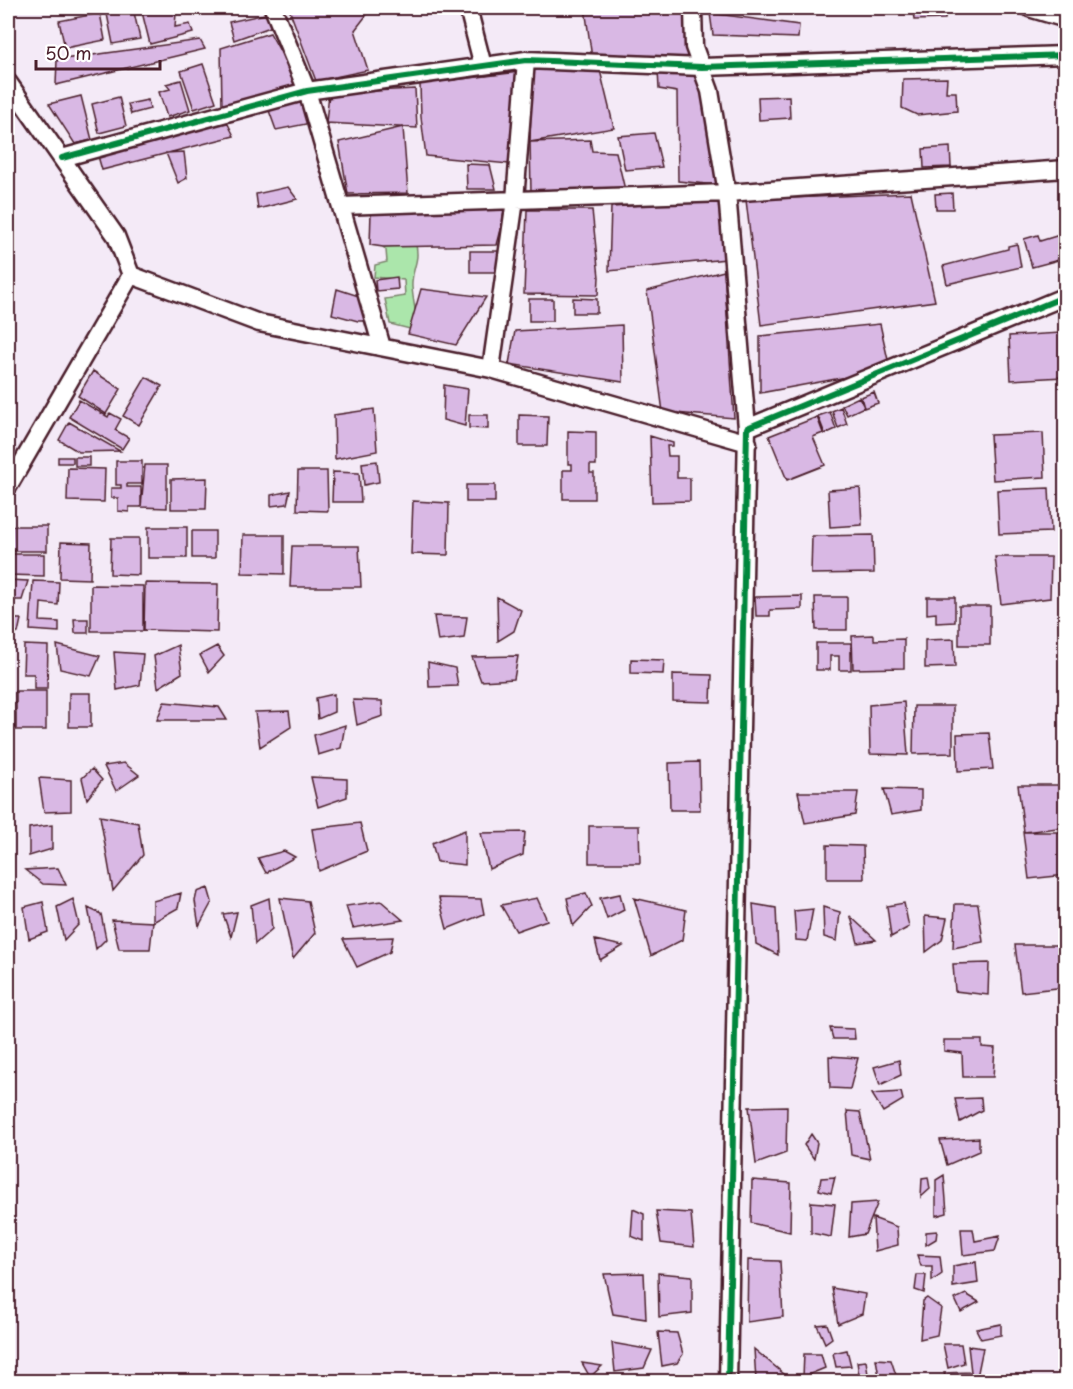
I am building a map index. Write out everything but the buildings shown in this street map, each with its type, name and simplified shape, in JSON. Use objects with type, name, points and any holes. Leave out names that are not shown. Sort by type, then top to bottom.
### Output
[{"type":"street","points":[[273,8],[307,91],[382,347]]},
{"type":"street","points":[[468,8],[483,66]]},
{"type":"street","points":[[693,8],[694,48],[710,91],[727,193],[748,435],[728,1382]]},
{"type":"street","points":[[1029,8],[1065,19]]},
{"type":"street","points":[[62,158],[307,91],[526,60],[702,67],[1065,56]]},
{"type":"street","points":[[491,369],[515,200],[526,60]]},
{"type":"street","points":[[8,82],[116,236],[131,275],[259,322],[491,369],[748,435],[1065,296]]},
{"type":"street","points":[[341,206],[727,193],[1065,169]]},
{"type":"street","points":[[8,488],[131,275]]},
{"type":"green space","points":[[416,245],[417,257],[412,287],[418,331],[390,324],[385,299],[405,296],[404,280],[374,277],[375,265],[387,262],[386,250],[383,247]]},
{"type":"cycle path","points":[[62,158],[307,91],[526,60],[702,67],[1066,55]]},
{"type":"cycle path","points":[[728,1382],[747,428],[1066,296]]}]
